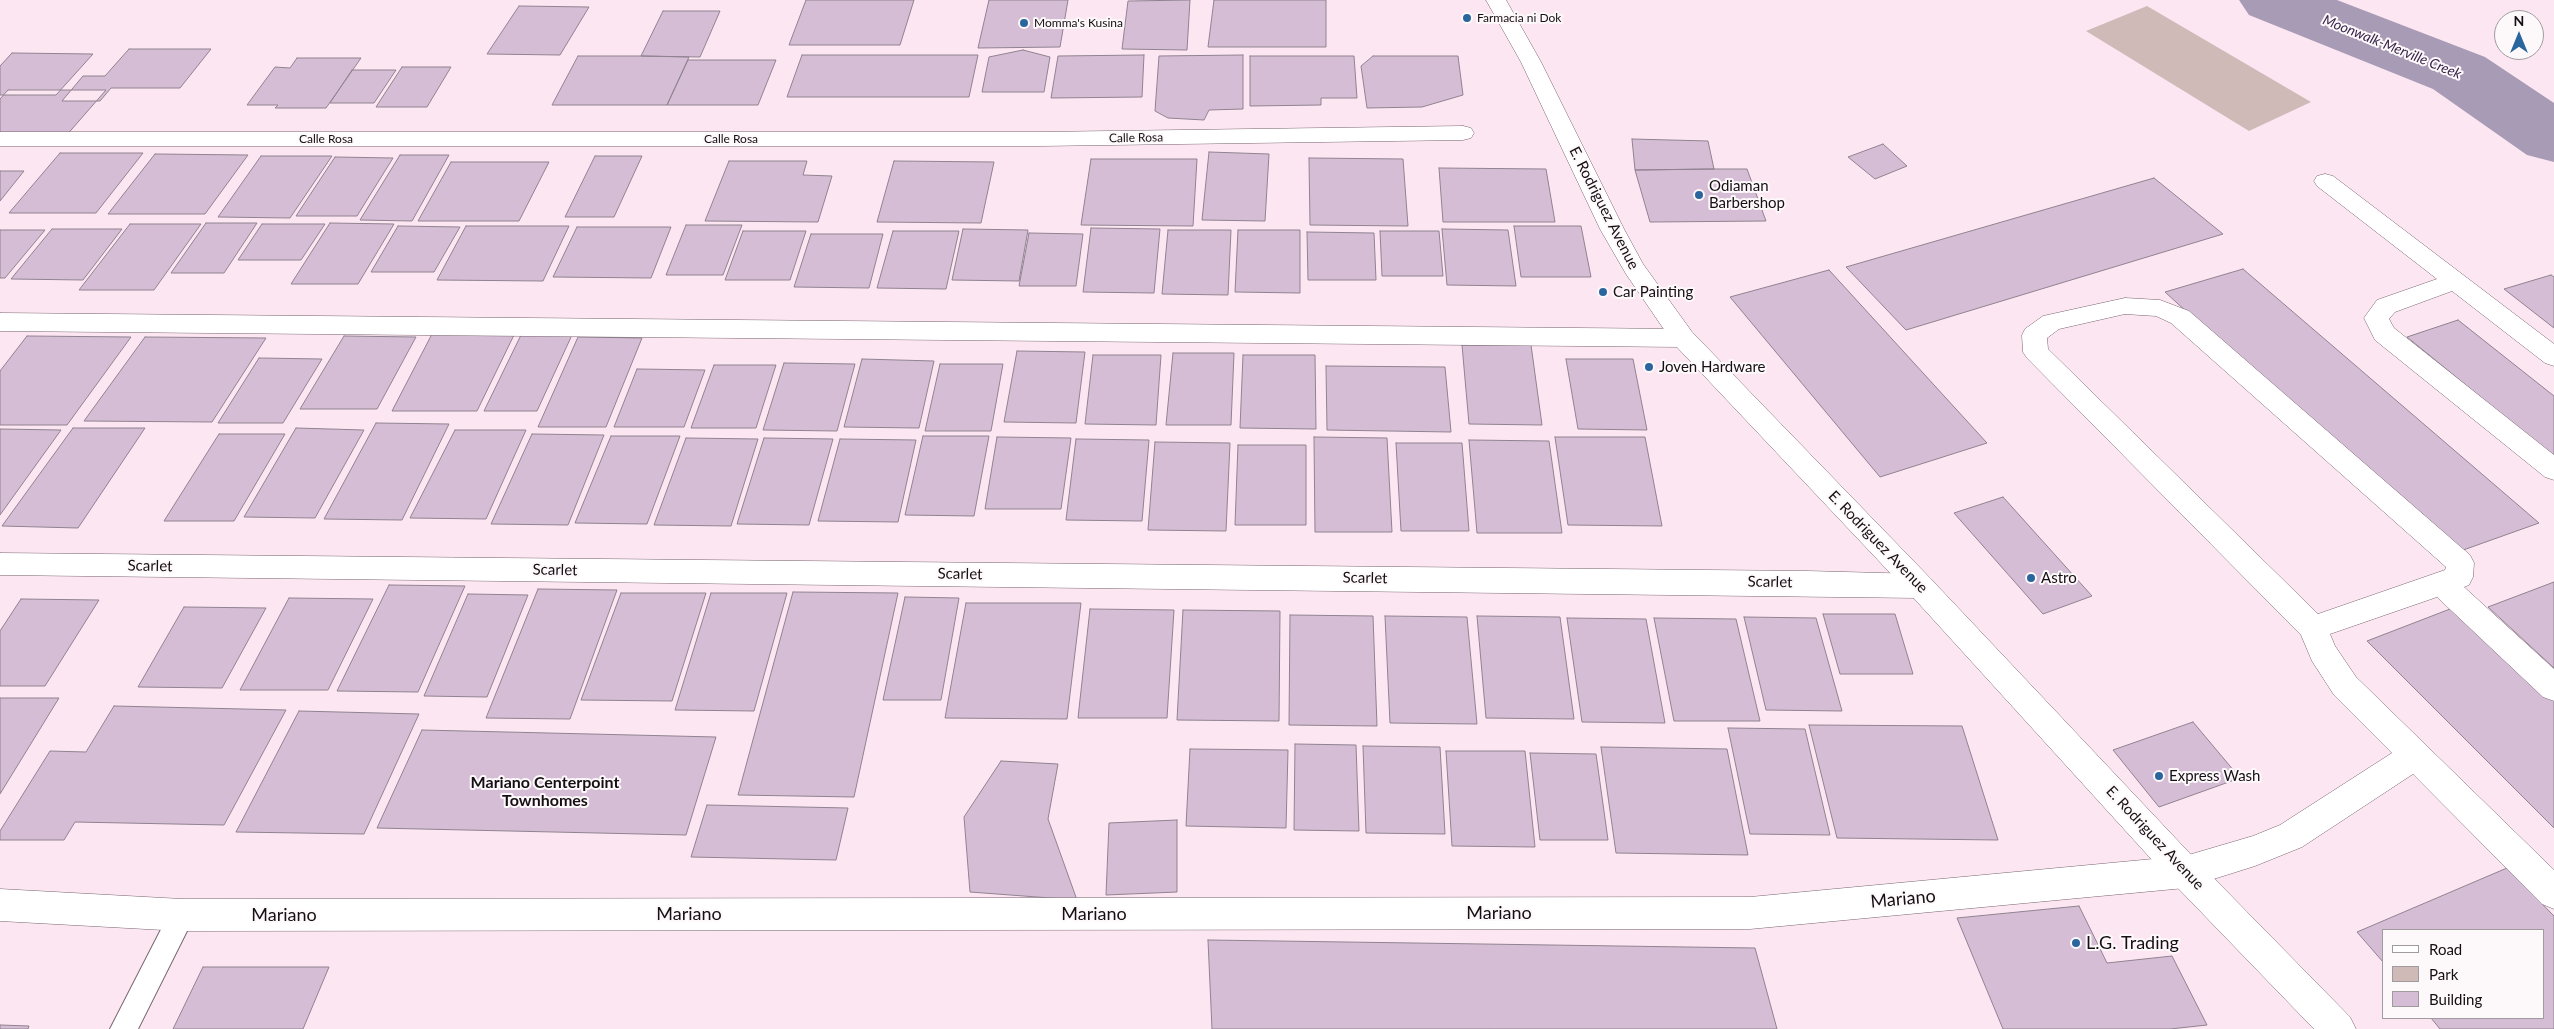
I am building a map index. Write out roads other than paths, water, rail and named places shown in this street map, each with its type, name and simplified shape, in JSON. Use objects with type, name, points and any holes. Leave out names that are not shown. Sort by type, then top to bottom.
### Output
[{"type":"street","name":"E. Rodriguez Avenue","points":[[1496,0],[1531,62],[1612,228],[1634,268],[1683,338],[1920,586],[2185,872],[2338,1029]]},
{"type":"street","name":"Calle Rosa","points":[[0,139],[1040,139],[1463,133]]},
{"type":"street","points":[[2325,181],[2453,282],[2554,357]]},
{"type":"street","points":[[2453,282],[2386,306],[2376,318],[2384,334],[2554,470]]},
{"type":"street","points":[[2313,628],[2459,577],[2460,563],[2180,317],[2160,308],[2125,306],[2052,322],[2034,336],[2036,352],[2313,628],[2322,652],[2345,686],[2554,893]]},
{"type":"street","points":[[1,324],[1683,338]]},
{"type":"street","name":"Scarlet","points":[[0,564],[1807,582],[1920,586]]},
{"type":"street","points":[[2442,584],[2554,688]]},
{"type":"street","name":"Mariano","points":[[0,905],[182,915],[1750,913],[2185,872],[2255,851],[2291,836],[2416,755]]},
{"type":"lane","points":[[124,1029],[182,915]]},
{"type":"waterway","name":"Moonwalk-Merville Creek","points":[[2274,0],[2459,73],[2554,138]]},
{"type":"place","name":"Farmacia ni Dok","points":[[1467,18]]},
{"type":"place","name":"Momma's Kusina","points":[[1024,23]]},
{"type":"place","name":"Odiaman Barbershop","points":[[1699,195]]},
{"type":"place","name":"Car Painting","points":[[1603,292]]},
{"type":"place","name":"Joven Hardware","points":[[1649,367]]},
{"type":"place","name":"Astro","points":[[2031,578]]},
{"type":"place","name":"Express Wash","points":[[2159,776]]},
{"type":"place","name":"L.G. Trading","points":[[2076,943]]},
{"type":"district","name":"Mariano Centerpoint Townhomes","points":[[545,792]]}]
